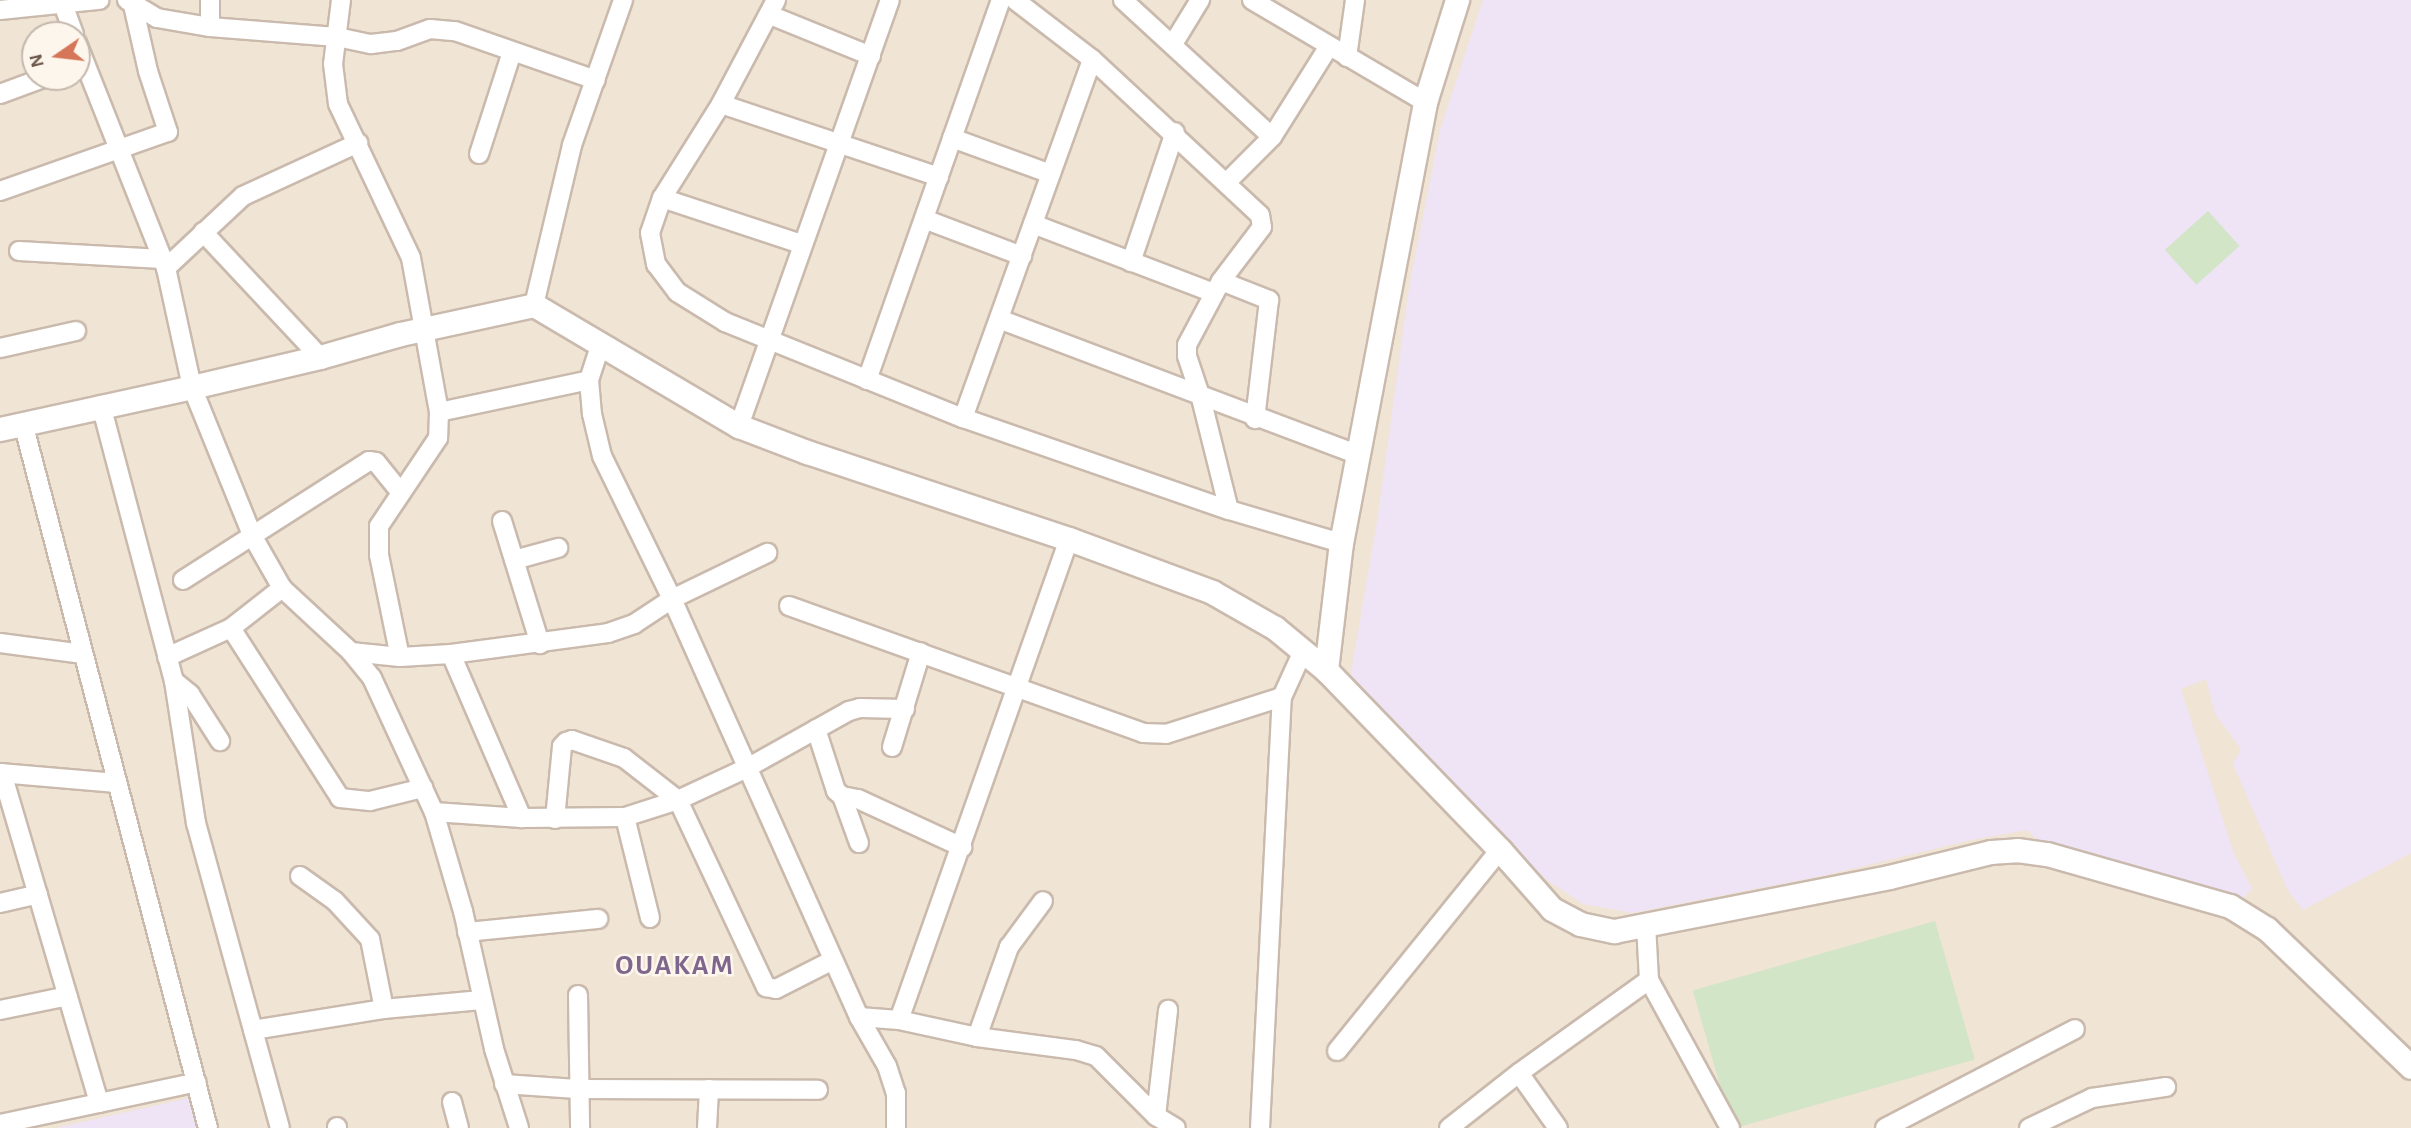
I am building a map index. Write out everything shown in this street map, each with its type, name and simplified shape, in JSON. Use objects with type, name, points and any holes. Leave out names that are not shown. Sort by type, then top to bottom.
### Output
[{"type":"street","points":[[9,6],[91,0]]},
{"type":"street","points":[[210,0],[210,27]]},
{"type":"street","points":[[341,0],[333,64],[338,104],[411,258],[426,328],[439,412],[438,438],[379,526],[377,538],[400,657]]},
{"type":"street","points":[[534,305],[572,145],[623,0]]},
{"type":"street","points":[[739,426],[801,244],[840,144],[890,0]]},
{"type":"street","points":[[867,380],[1001,0]]},
{"type":"street","points":[[1015,0],[1092,59],[1175,132],[1227,182],[1262,221],[1262,227],[1217,287],[1187,345],[1187,356],[1201,398],[1229,510]]},
{"type":"street","points":[[1123,0],[1272,137]]},
{"type":"street","points":[[1173,44],[1199,0]]},
{"type":"street","points":[[1252,0],[1425,102]]},
{"type":"street","points":[[1346,57],[1355,0]]},
{"type":"street","points":[[1326,670],[1341,543],[1425,102],[1457,0]]},
{"type":"street","points":[[130,3],[157,18],[210,27],[337,37],[371,44],[397,41],[430,29],[455,31],[596,80]]},
{"type":"street","points":[[0,191],[168,132],[130,3]]},
{"type":"street","points":[[64,4],[69,21]]},
{"type":"street","points":[[871,56],[773,8],[721,104],[662,198],[650,233],[656,264],[677,292],[726,322],[963,418],[1229,510],[1341,543]]},
{"type":"street","points":[[1227,182],[1272,137],[1329,46]]},
{"type":"street","points":[[479,154],[512,52]]},
{"type":"street","points":[[963,418],[1092,59]]},
{"type":"street","points":[[0,94],[21,86]]},
{"type":"street","points":[[91,90],[164,264],[192,387],[253,537],[282,588],[351,652],[382,694],[434,812],[467,932],[481,1000],[519,1128]]},
{"type":"street","points":[[721,104],[939,177]]},
{"type":"street","points":[[1131,262],[1175,132]]},
{"type":"street","points":[[952,138],[1051,174]]},
{"type":"street","points":[[19,251],[164,264],[204,233],[243,196],[358,143]]},
{"type":"street","points":[[662,198],[801,244]]},
{"type":"street","points":[[924,219],[1021,256]]},
{"type":"street","points":[[1033,224],[1131,262],[1269,300],[1255,419]]},
{"type":"street","points":[[204,233],[320,357]]},
{"type":"street","points":[[0,429],[192,387],[320,357],[426,328],[534,305],[739,426],[807,452],[1069,539],[1212,592],[1275,628],[1326,670],[1500,850],[1552,909],[1580,924],[1614,931],[1889,877],[1991,852],[2017,850],[2048,854],[2230,906],[2267,929],[2411,1067]]},
{"type":"street","points":[[999,319],[1255,419],[1358,455]]},
{"type":"street","points":[[0,348],[76,331]]},
{"type":"street","points":[[601,344],[589,380],[592,414],[602,456],[672,599],[859,1017],[887,1066],[896,1093],[896,1128]]},
{"type":"street","points":[[439,412],[589,380]]},
{"type":"street","points":[[102,405],[174,681],[196,823],[280,1128]]},
{"type":"street","points":[[23,423],[208,1128]]},
{"type":"street","points":[[183,580],[372,460],[401,493]]},
{"type":"street","points":[[502,522],[540,644]]},
{"type":"street","points":[[899,1020],[1069,539]]},
{"type":"street","points":[[514,560],[558,548]]},
{"type":"street","points":[[351,652],[400,657],[451,654],[608,633],[634,624],[672,599],[767,553]]},
{"type":"street","points":[[167,657],[231,628],[282,588]]},
{"type":"street","points":[[789,606],[1143,733],[1166,734],[1282,697]]},
{"type":"street","points":[[231,628],[340,798],[370,801],[424,788]]},
{"type":"street","points":[[0,643],[83,654]]},
{"type":"street","points":[[1260,1128],[1282,697],[1303,651]]},
{"type":"street","points":[[892,747],[921,652]]},
{"type":"street","points":[[451,654],[522,818]]},
{"type":"street","points":[[174,681],[190,694],[220,741]]},
{"type":"street","points":[[434,812],[555,819],[625,817],[678,800],[747,768],[860,708],[905,709]]},
{"type":"street","points":[[816,729],[836,791],[842,796],[858,799],[962,847]]},
{"type":"street","points":[[555,819],[562,746],[572,740],[624,758],[678,800],[766,987],[776,989],[833,960]]},
{"type":"street","points":[[99,1103],[1,773],[117,783]]},
{"type":"street","points":[[842,796],[859,843]]},
{"type":"street","points":[[625,817],[650,918]]},
{"type":"street","points":[[1337,1051],[1500,850]]},
{"type":"street","points":[[300,876],[335,901],[370,939],[384,1009]]},
{"type":"street","points":[[0,903],[38,894]]},
{"type":"street","points":[[978,1037],[1009,947],[1043,901]]},
{"type":"street","points":[[467,932],[598,919]]},
{"type":"street","points":[[1646,925],[1649,980],[1730,1128]]},
{"type":"street","points":[[1457,1126],[1519,1073],[1649,980]]},
{"type":"street","points":[[578,995],[580,1128]]},
{"type":"street","points":[[0,1010],[68,996]]},
{"type":"street","points":[[253,1030],[384,1009],[481,1000]]},
{"type":"street","points":[[1156,1116],[1168,1010]]},
{"type":"street","points":[[859,1017],[899,1020],[978,1037],[1076,1050],[1096,1056],[1130,1086],[1156,1116],[1176,1128]]},
{"type":"street","points":[[1885,1128],[2074,1029]]},
{"type":"street","points":[[1519,1073],[1558,1128]]},
{"type":"street","points":[[0,1124],[197,1082]]},
{"type":"street","points":[[504,1084],[578,1089],[818,1090]]},
{"type":"street","points":[[2038,1126],[2101,1096],[2166,1087]]},
{"type":"street","points":[[706,1128],[709,1089]]},
{"type":"street","points":[[452,1102],[459,1128]]},
{"type":"shaded area","points":[[0,0],[2411,0],[2411,1128],[0,1128]]},
{"type":"shaded area","points":[[1483,0],[2411,0],[2411,853],[2303,910],[2288,891],[2233,764],[2241,749],[2215,714],[2206,679],[2181,689],[2234,854],[2252,888],[2241,901],[2041,843],[2027,830],[1971,840],[1826,875],[1632,913],[1583,904],[1547,880],[1502,838],[1350,679],[1378,515],[1409,288],[1440,130]]},
{"type":"shaded area","points":[[189,1098],[197,1128],[56,1128]]},
{"type":"green space","points":[[2208,211],[2239,246],[2196,285],[2165,250]]},
{"type":"green space","points":[[1935,921],[1975,1059],[1732,1128],[1693,990]]},
{"type":"district","name":"OUAKAM","points":[[675,966]]}]
